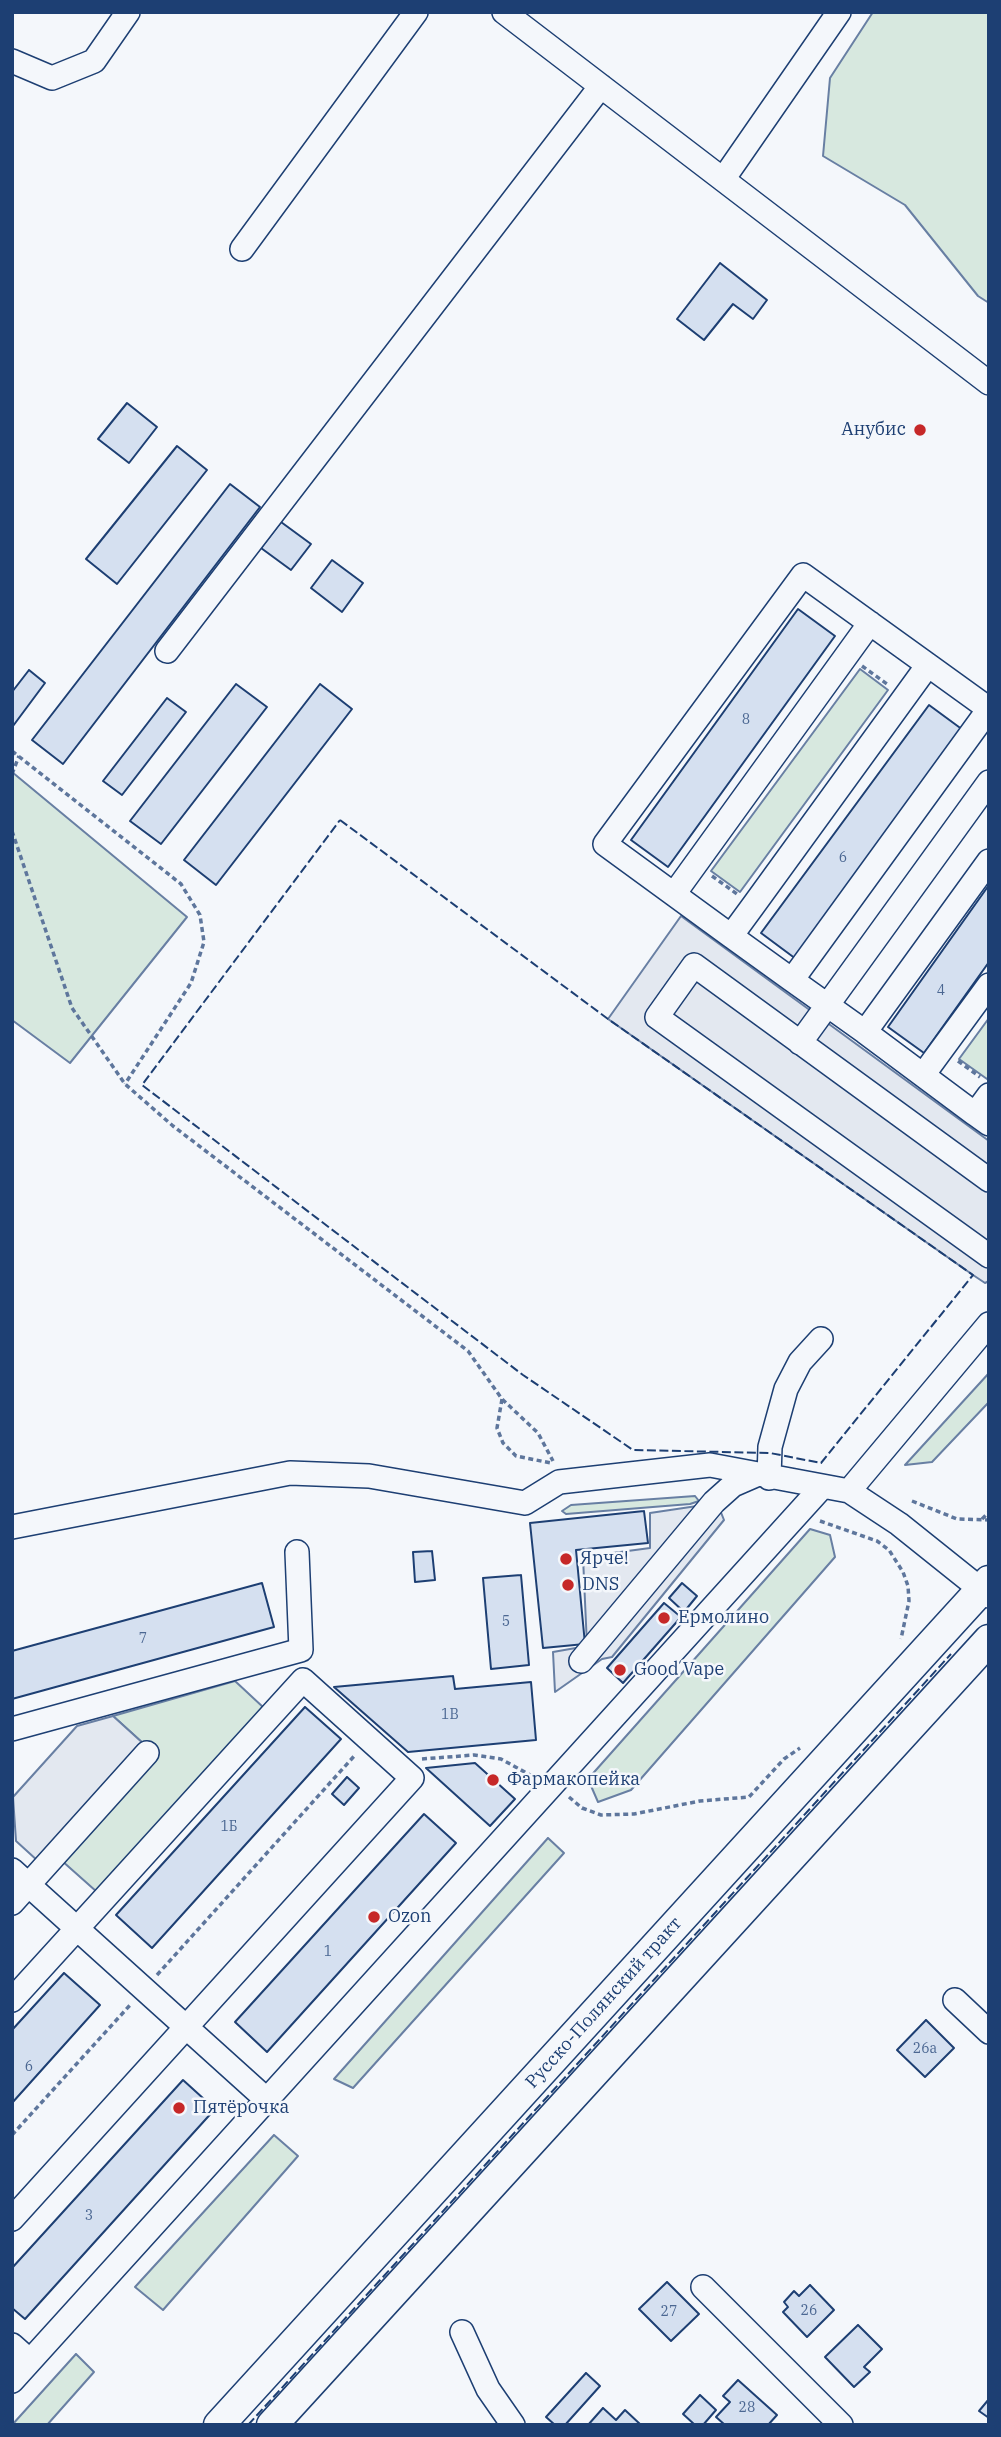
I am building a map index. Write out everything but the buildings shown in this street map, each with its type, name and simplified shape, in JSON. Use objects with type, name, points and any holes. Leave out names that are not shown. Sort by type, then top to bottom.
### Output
[{"type":"main road","name":"Русско-Полянский тракт","points":[[219,2425],[986,1589]]},
{"type":"main road","points":[[272,2425],[989,1640]]},
{"type":"street","points":[[12,61],[52,78],[94,61],[128,12]]},
{"type":"street","points":[[242,249],[416,12]]},
{"type":"street","points":[[504,12],[989,383]]},
{"type":"street","points":[[724,178],[839,12]]},
{"type":"street","points":[[167,651],[601,86]]},
{"type":"street","points":[[792,980],[989,709],[803,575],[605,844],[982,1119],[989,1095]]},
{"type":"street","points":[[674,894],[870,623]]},
{"type":"street","points":[[731,936],[928,665]]},
{"type":"street","points":[[800,1042],[989,782]]},
{"type":"street","points":[[865,1032],[989,861]]},
{"type":"street","points":[[989,1180],[694,965],[657,1017],[989,1256]]},
{"type":"street","points":[[923,1075],[989,985]]},
{"type":"street","points":[[849,1491],[989,1324]]},
{"type":"street","points":[[762,1477],[786,1389],[800,1363],[821,1339]]},
{"type":"street","points":[[12,1527],[290,1473],[369,1476],[524,1503],[556,1473],[710,1465],[762,1477],[849,1491],[986,1589]]},
{"type":"street","points":[[581,1661],[714,1502],[733,1485],[762,1477]]},
{"type":"street","points":[[12,2381],[822,1487]]},
{"type":"street","points":[[12,1729],[301,1650],[297,1552]]},
{"type":"street","points":[[12,2000],[303,1680],[412,1778],[12,2219]]},
{"type":"street","points":[[12,1903],[20,1877],[147,1754]]},
{"type":"street","points":[[20,1877],[267,2100]]},
{"type":"street","points":[[955,2000],[989,2032]]},
{"type":"street","points":[[703,2287],[841,2425]]},
{"type":"street","points":[[462,2333],[488,2389],[513,2425]]},
{"type":"street","points":[[12,2345],[30,2361]]},
{"type":"path","points":[[847,655],[905,697]]},
{"type":"path","points":[[12,751],[181,884],[200,915],[204,942],[191,983],[125,1084]]},
{"type":"path","points":[[12,774],[19,756]]},
{"type":"path","points":[[12,831],[72,1008],[125,1084],[173,1126],[468,1351],[502,1399],[538,1433],[556,1473]]},
{"type":"path","points":[[695,864],[753,906]]},
{"type":"path","points":[[942,1049],[989,1084]]},
{"type":"path","points":[[502,1399],[496,1428],[503,1443],[516,1455],[556,1473]]},
{"type":"path","points":[[912,1501],[946,1516],[989,1520]]},
{"type":"path","points":[[981,1521],[989,1512]]},
{"type":"path","points":[[811,1521],[824,1520],[877,1541],[890,1550],[908,1586],[909,1601],[900,1642]]},
{"type":"path","points":[[12,2135],[370,1740]]},
{"type":"path","points":[[404,1771],[419,1760],[474,1755],[501,1759],[551,1786],[582,1808],[601,1815],[635,1814],[700,1801],[749,1797],[784,1759],[805,1745]]},
{"type":"shaded area","points":[[873,12],[989,12],[989,303],[978,296],[905,205],[823,156],[830,78]]},
{"type":"shaded area","points":[[860,669],[888,690],[740,892],[711,871]]},
{"type":"shaded area","points":[[12,772],[187,917],[70,1063],[12,1020]]},
{"type":"shaded area","points":[[681,916],[989,1141],[989,1281],[985,1283],[973,1275],[608,1019]]},
{"type":"shaded area","points":[[989,1018],[989,1076],[987,1079],[959,1059]]},
{"type":"shaded area","points":[[989,1373],[989,1402],[932,1462],[905,1465]]},
{"type":"shaded area","points":[[695,1496],[699,1501],[690,1504],[566,1514],[562,1511],[571,1505]]},
{"type":"shaded area","points":[[697,1506],[720,1510],[724,1520],[612,1657],[602,1659],[555,1692],[553,1652],[587,1646],[583,1557],[650,1548],[650,1513]]},
{"type":"shaded area","points":[[810,1529],[830,1535],[835,1557],[631,1790],[598,1802],[588,1779]]},
{"type":"shaded area","points":[[235,1681],[264,1708],[97,1892],[61,1860],[156,1755],[113,1716]]},
{"type":"shaded area","points":[[113,1716],[156,1755],[50,1872],[16,1841],[13,1797],[77,1726]]},
{"type":"shaded area","points":[[548,1838],[564,1853],[353,2088],[334,2079]]},
{"type":"shaded area","points":[[274,2135],[298,2156],[163,2310],[135,2287]]},
{"type":"shaded area","points":[[76,2354],[94,2372],[47,2425],[12,2425]]},
{"type":"fence","points":[[340,820],[608,1019],[973,1275],[821,1463],[770,1453],[633,1450],[523,1375],[142,1085],[340,820]]},
{"type":"fence","points":[[248,2425],[951,1654]]},
{"type":"place","name":"Анубис","points":[[920,430]]},
{"type":"place","name":"Ярче!","points":[[566,1559]]},
{"type":"place","name":"DNS","points":[[568,1585]]},
{"type":"place","name":"Ермолино","points":[[664,1618]]},
{"type":"place","name":"Good Vape","points":[[620,1670]]},
{"type":"place","name":"Фармакопейка","points":[[493,1780]]},
{"type":"place","name":"Ozon","points":[[374,1917]]},
{"type":"place","name":"Пятёрочка","points":[[179,2108]]}]
